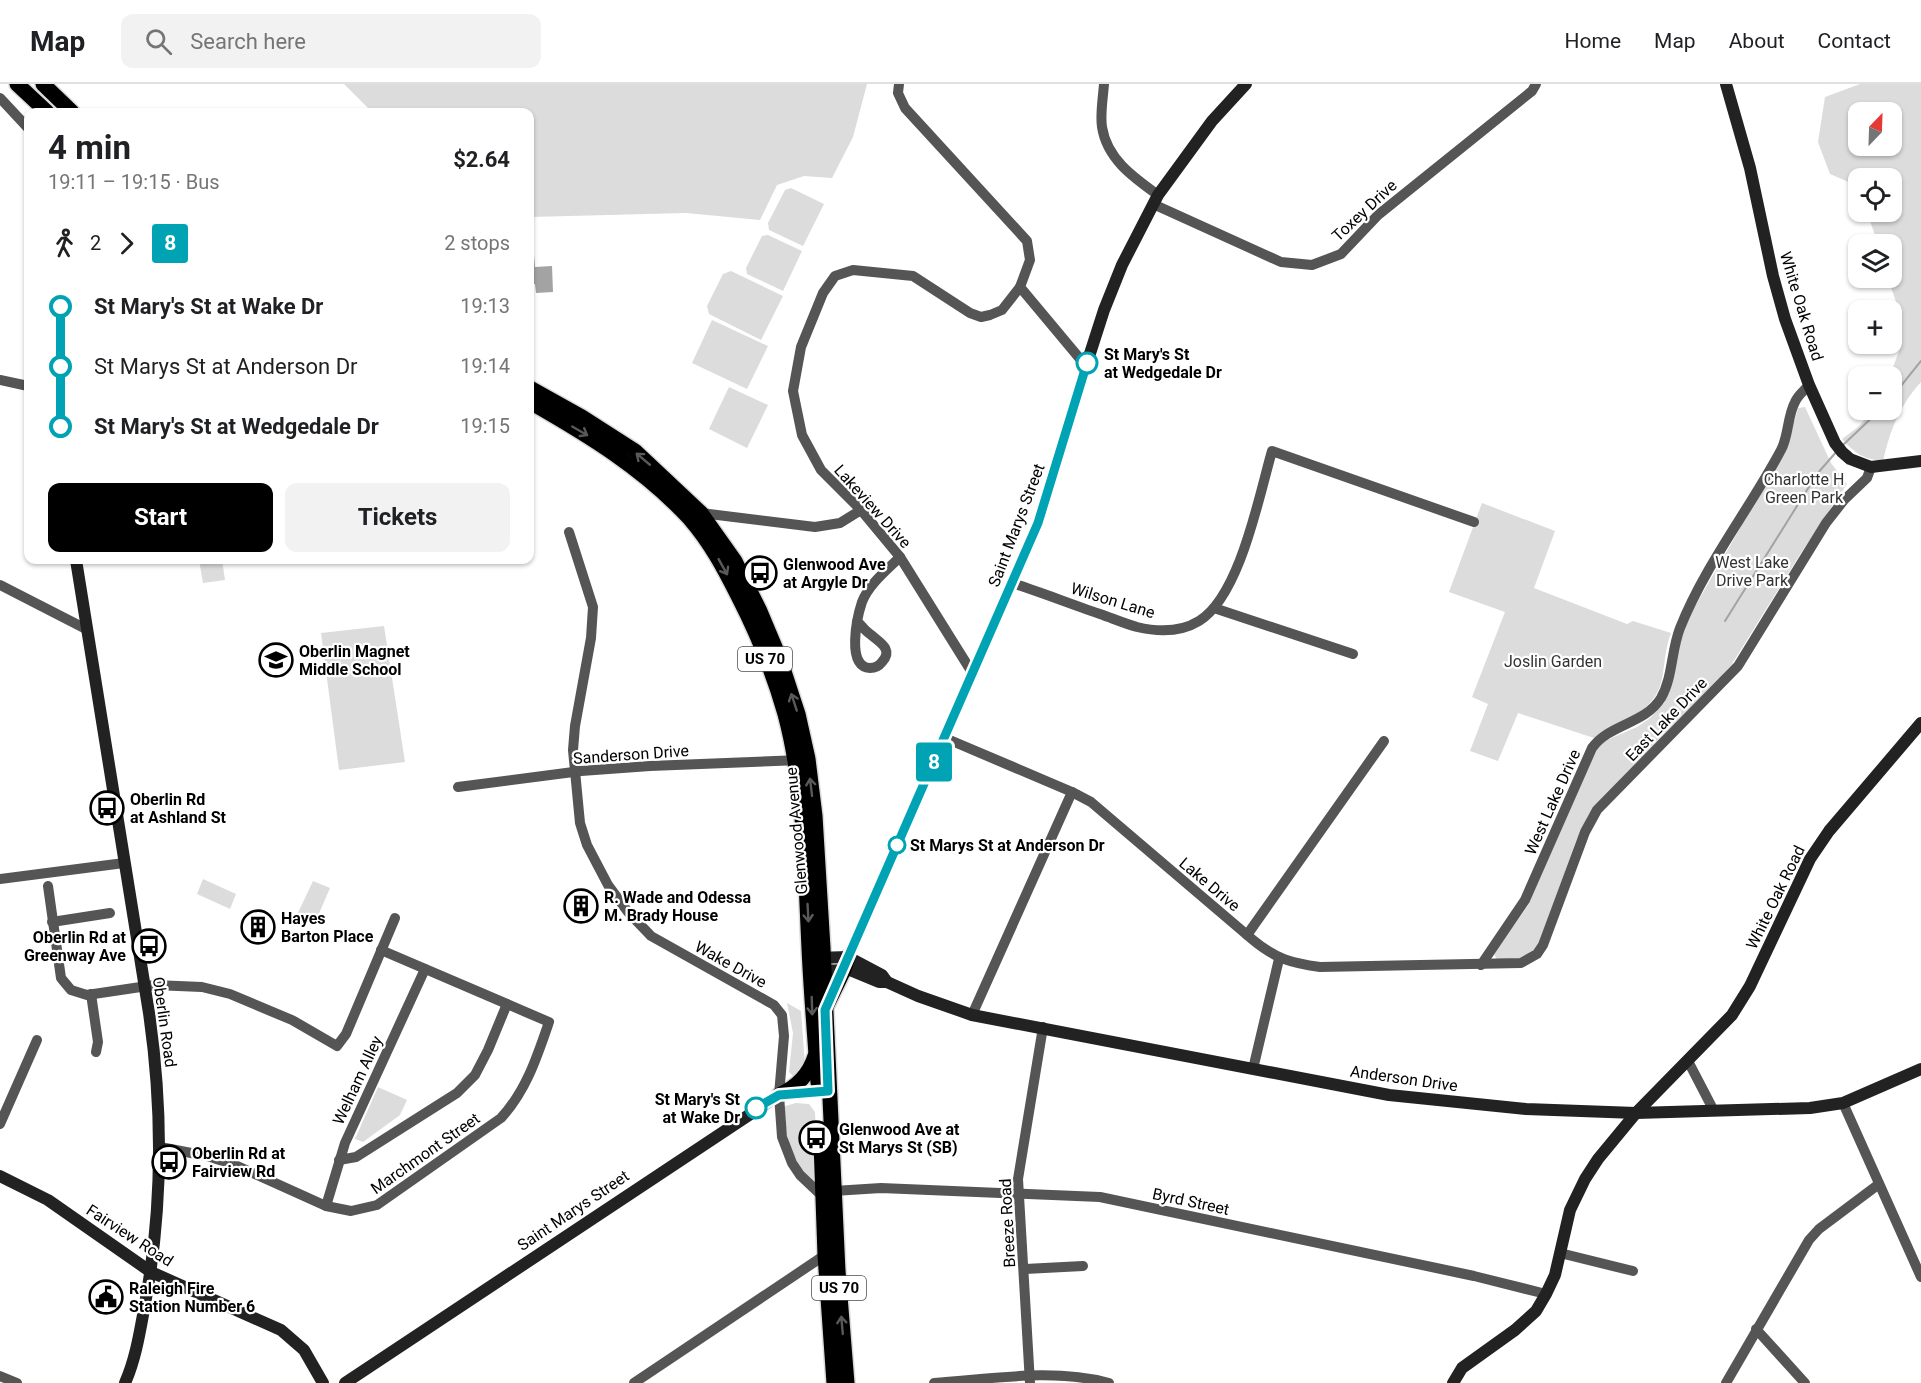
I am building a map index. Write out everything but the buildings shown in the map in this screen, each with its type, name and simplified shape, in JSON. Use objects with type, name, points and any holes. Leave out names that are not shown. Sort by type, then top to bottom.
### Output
[{"type":"main road","points":[[17,84],[43,108]]},
{"type":"main road","points":[[43,84],[68,108]]},
{"type":"main road","name":"Glenwood Avenue","points":[[534,390],[582,417],[635,451],[735,561],[759,609],[784,670],[798,714],[802,813],[817,965],[825,1010],[824,1091],[834,1383]]},
{"type":"main road","name":"Glenwood Avenue","points":[[534,404],[602,444],[695,516]]},
{"type":"main road","points":[[825,1010],[846,964]]},
{"type":"main road","name":"Glenwood Avenue","points":[[817,965],[816,1053],[824,1091]]},
{"type":"main road","points":[[779,1095],[791,1089],[805,1076],[816,1053]]},
{"type":"main road","name":"Glenwood Avenue","points":[[831,1255],[847,1383]]},
{"type":"street","name":"Lakeview Drive","points":[[899,84],[898,93],[905,108],[1027,241],[1030,260],[1020,287],[1002,309],[981,317],[970,313],[913,276],[853,270],[835,276],[823,293],[801,347],[793,391],[802,435],[821,470],[861,510],[900,557],[973,674]]},
{"type":"street","name":"Toxey Drive","points":[[1104,84],[1102,126],[1110,153],[1155,200],[1281,262],[1312,265],[1341,254],[1378,214],[1492,124],[1532,91],[1536,84]]},
{"type":"street","name":"Saint Marys Street","points":[[846,964],[1038,523],[1114,282],[1155,200],[1212,121],[1246,84]]},
{"type":"street","name":"White Oak Road","points":[[1725,84],[1750,168],[1780,299],[1809,385],[1835,443],[1842,452],[1859,464],[1870,466]]},
{"type":"street","points":[[0,98],[24,124]]},
{"type":"street","points":[[1020,287],[1086,366]]},
{"type":"street","points":[[0,380],[24,385]]},
{"type":"street","name":"West Lake Drive","points":[[1481,965],[1525,900],[1585,762],[1596,742],[1648,713],[1660,700],[1668,682],[1677,637],[1684,619],[1779,453],[1789,428],[1794,404],[1809,385]]},
{"type":"street","name":"Wilson Lane","points":[[1012,583],[1137,627],[1161,630],[1182,628],[1200,620],[1214,608],[1227,589],[1238,564],[1272,451],[1474,522]]},
{"type":"street","points":[[1870,466],[1921,461]]},
{"type":"street","name":"East Lake Drive","points":[[1481,965],[1521,963],[1537,954],[1550,930],[1585,832],[1597,810],[1738,666],[1826,523],[1834,511],[1867,478],[1870,466]]},
{"type":"street","points":[[695,516],[815,526],[840,523],[861,510]]},
{"type":"street","name":"Wake Drive","points":[[569,532],[588,590],[593,615],[575,726],[573,772],[580,823],[586,844],[608,885],[628,912],[651,936],[774,1005],[782,1015],[784,1036],[779,1095],[780,1125],[787,1153],[800,1175],[816,1190],[828,1192]]},
{"type":"street","points":[[857,621],[863,600],[878,579],[900,557]]},
{"type":"street","name":"Oberlin Road","points":[[77,564],[155,1057],[160,1148],[158,1208],[151,1272],[138,1344],[133,1366],[125,1383]]},
{"type":"street","points":[[0,585],[86,629]]},
{"type":"street","points":[[1214,608],[1353,654]]},
{"type":"street","name":"White Oak Road","points":[[1453,1383],[1462,1368],[1515,1330],[1536,1311],[1555,1275],[1570,1210],[1598,1159],[1636,1113],[1732,1015],[1750,986],[1810,859],[1823,840],[1921,723]]},
{"type":"street","name":"Lake Drive","points":[[945,738],[1091,802],[1247,935],[1279,958],[1295,964],[1320,967],[1481,965]]},
{"type":"street","points":[[1247,935],[1384,741]]},
{"type":"street","name":"Sanderson Drive","points":[[458,787],[573,772],[650,766],[801,760]]},
{"type":"street","points":[[972,1015],[1072,792]]},
{"type":"street","points":[[0,879],[123,863]]},
{"type":"street","points":[[48,886],[61,978],[71,990],[92,994],[144,986],[188,985],[230,994],[292,1020],[337,1046],[346,1034],[395,918]]},
{"type":"street","points":[[52,921],[110,913]]},
{"type":"street","points":[[339,1160],[356,1157],[457,1093],[475,1075],[507,1004],[381,950]]},
{"type":"street","points":[[1253,1069],[1279,958]]},
{"type":"street","points":[[817,965],[846,964]]},
{"type":"street","name":"Anderson Drive","points":[[846,964],[850,970],[879,982],[887,982],[972,1015],[1389,1095],[1526,1109],[1636,1113],[1810,1108],[1843,1103],[1921,1069]]},
{"type":"street","name":"Welham Alley","points":[[326,1206],[345,1143],[425,969]]},
{"type":"street","points":[[92,994],[98,1042],[96,1053]]},
{"type":"street","name":"Marchmont Street","points":[[160,1148],[207,1156],[235,1165],[326,1206],[351,1211],[377,1205],[501,1118],[514,1104],[525,1085],[549,1022],[507,1004]]},
{"type":"street","name":"Breeze Road","points":[[1030,1379],[1017,1193],[1043,1027]]},
{"type":"street","points":[[0,1124],[37,1040]]},
{"type":"street","points":[[1688,1061],[1714,1111]]},
{"type":"street","name":"Saint Marys Street","points":[[345,1383],[779,1095],[824,1091]]},
{"type":"street","points":[[1843,1103],[1921,1277]]},
{"type":"street","name":"Fairview Road","points":[[0,1176],[48,1200],[151,1272],[281,1330],[304,1350],[323,1383]]},
{"type":"street","points":[[1726,1383],[1803,1249],[1819,1229],[1878,1184]]},
{"type":"street","name":"Byrd Street","points":[[828,1192],[881,1188],[1100,1197],[1474,1276],[1546,1294]]},
{"type":"street","points":[[1560,1253],[1633,1271]]},
{"type":"street","points":[[634,1383],[831,1255]]},
{"type":"street","points":[[1024,1269],[1083,1266]]},
{"type":"street","points":[[1756,1329],[1805,1383]]},
{"type":"street","points":[[0,1376],[17,1383]]},
{"type":"street","points":[[934,1383],[1089,1378],[1109,1383]]},
{"type":"green space","points":[[344,84],[867,84],[853,137],[832,178],[804,176],[777,185],[760,220],[686,213],[534,217],[534,108],[368,108]]},
{"type":"green space","points":[[1860,84],[1921,84],[1921,382],[1902,409],[1902,366],[1894,366],[1898,354],[1902,354],[1902,300],[1895,300],[1891,288],[1902,288],[1902,234],[1875,234],[1870,222],[1902,222],[1902,168],[1848,168],[1848,182],[1830,174],[1818,142],[1825,97]]},
{"type":"green space","points":[[791,188],[824,204],[803,246],[769,230],[768,223],[785,190]]},
{"type":"green space","points":[[768,235],[802,251],[783,291],[747,274],[746,268],[762,236]]},
{"type":"green space","points":[[731,271],[783,296],[761,340],[709,314],[707,306],[723,274]]},
{"type":"green space","points":[[712,320],[768,346],[747,389],[692,363]]},
{"type":"green space","points":[[729,387],[768,405],[747,448],[709,429]]},
{"type":"green space","name":"West Lake Drive Park","points":[[1805,407],[1831,463],[1847,484],[1732,664],[1702,699],[1589,814],[1576,841],[1537,948],[1520,961],[1498,961],[1494,954],[1527,907],[1579,781],[1598,747],[1607,740],[1649,719],[1664,703],[1671,686],[1681,636],[1694,608],[1738,532],[1795,419],[1798,408]]},
{"type":"green space","points":[[1864,420],[1896,420],[1883,461],[1860,455],[1842,439]]},
{"type":"green space","name":"Joslin Garden","points":[[1482,503],[1555,531],[1534,588],[1627,624],[1633,621],[1671,633],[1658,691],[1644,709],[1594,738],[1518,713],[1498,761],[1470,751],[1488,704],[1472,697],[1505,612],[1449,592]]},
{"type":"green space","points":[[200,564],[223,564],[225,580],[203,583]]},
{"type":"green space","points":[[384,626],[405,762],[339,770],[321,633]]},
{"type":"green space","points":[[203,879],[236,894],[230,909],[197,894]]},
{"type":"green space","points":[[313,881],[330,888],[314,925],[296,917]]},
{"type":"green space","points":[[787,1003],[801,1011],[805,1065],[795,1078],[789,1072],[793,1033]]},
{"type":"green space","points":[[378,1087],[407,1100],[400,1115],[363,1142],[355,1139]]},
{"type":"green space","points":[[796,1103],[809,1104],[815,1112],[817,1183],[810,1183],[790,1147],[785,1106]]},
{"type":"shaded area","points":[[534,255],[535,267],[552,266],[553,292],[536,293]]},
{"type":"waterway","points":[[1902,385],[1921,361]]},
{"type":"waterway","points":[[1843,445],[1869,420]]},
{"type":"waterway","points":[[1725,621],[1817,474],[1837,451]]},
{"type":"bus line","name":"8","points":[[756,1108],[779,1095],[828,1091],[825,1010],[1038,523],[1087,363]]},
{"type":"place","name":"St Mary's St at Wedgedale Dr","points":[[1087,363]]},
{"type":"place","name":"Glenwood Ave at Argyle Dr","points":[[760,573]]},
{"type":"place","name":"Oberlin Magnet Middle School","points":[[276,660]]},
{"type":"place","name":"Oberlin Rd at Ashland St","points":[[107,808]]},
{"type":"place","name":"St Marys St at Anderson Dr","points":[[897,845]]},
{"type":"place","name":"R. Wade and Odessa M. Brady House","points":[[581,906]]},
{"type":"place","name":"Hayes Barton Place","points":[[258,927]]},
{"type":"place","name":"Oberlin Rd at Greenway Ave","points":[[149,946]]},
{"type":"place","name":"St Mary's St at Wake Dr","points":[[756,1108]]},
{"type":"place","name":"Glenwood Ave at St Marys St (SB)","points":[[816,1138]]},
{"type":"place","name":"Oberlin Rd at Fairview Rd","points":[[169,1162]]},
{"type":"place","name":"Raleigh Fire Station Number 6","points":[[106,1297]]},
{"type":"park label","name":"Charlotte H Green Park","points":[[1804,488]]}]
